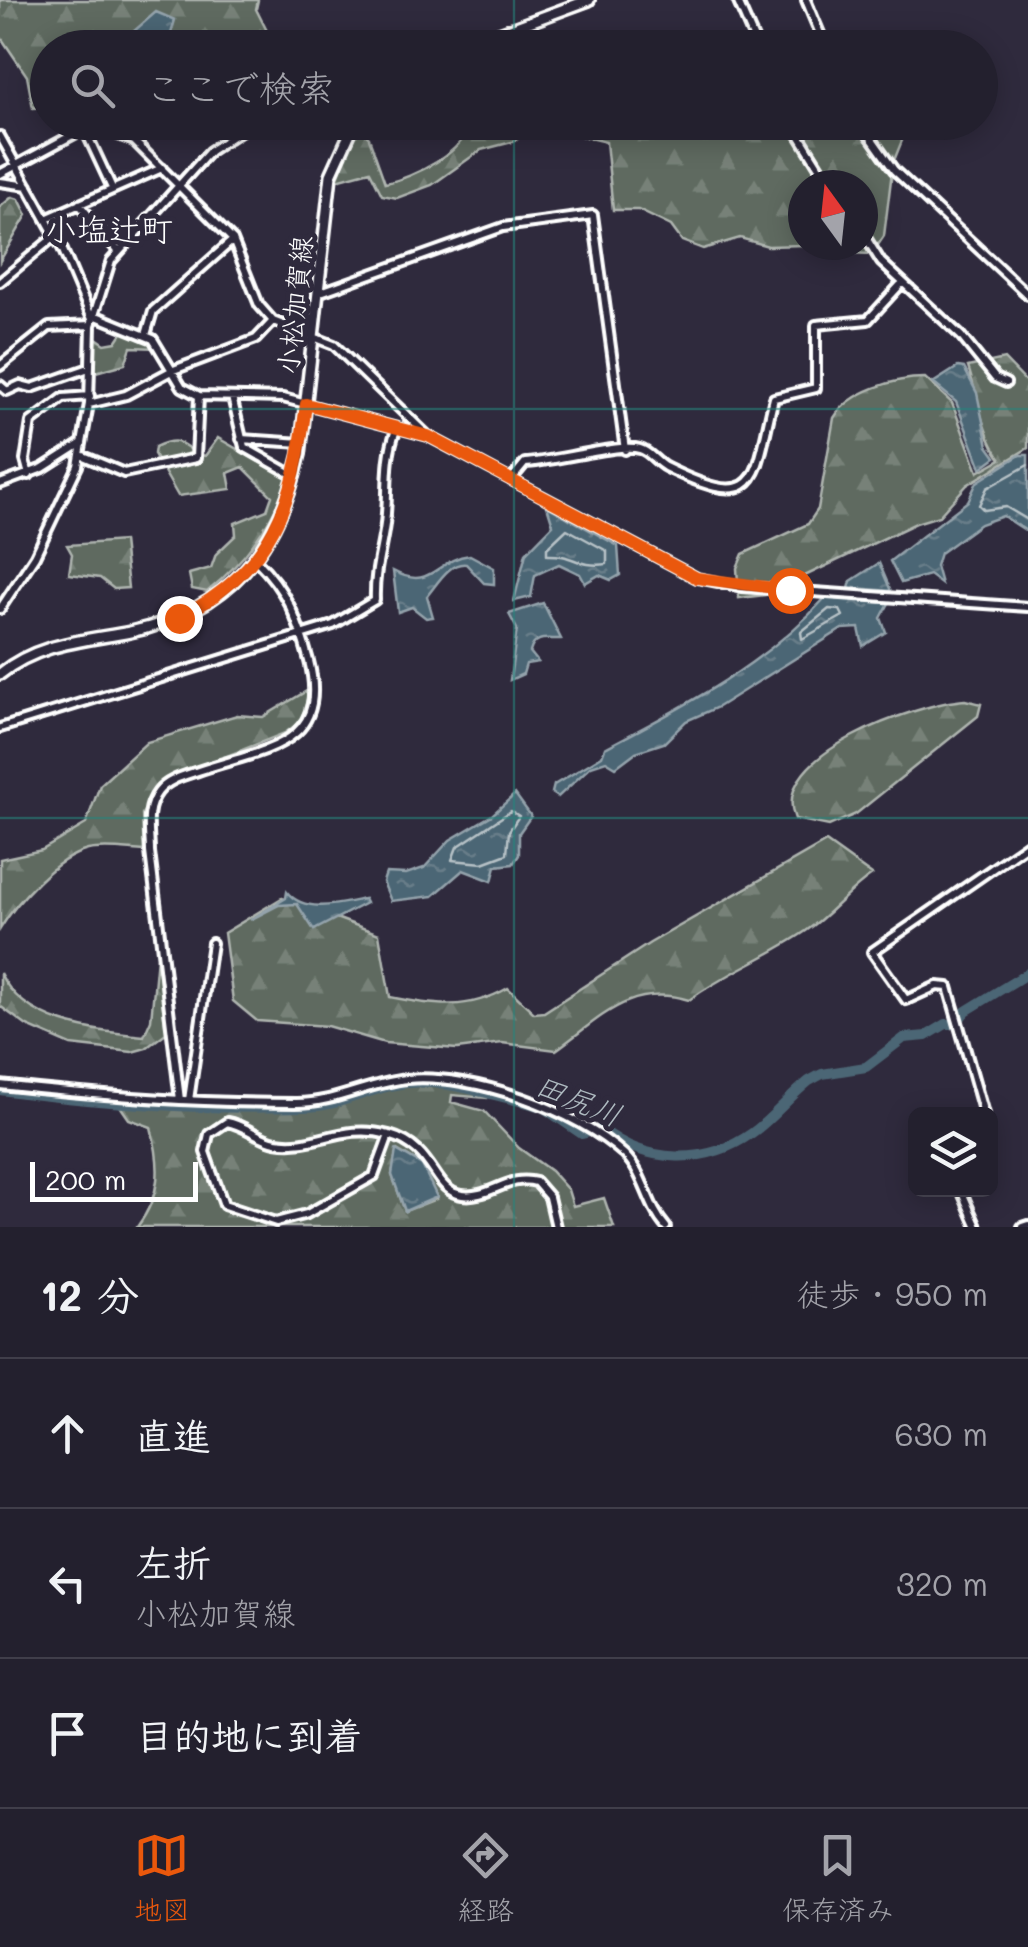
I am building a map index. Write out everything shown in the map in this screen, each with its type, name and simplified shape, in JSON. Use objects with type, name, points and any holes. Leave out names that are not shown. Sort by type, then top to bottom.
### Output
[{"type":"main road","points":[[508,30],[589,0]]},
{"type":"main road","name":"小松加賀線","points":[[0,674],[46,648],[179,618],[220,593],[256,560],[278,525],[295,476],[302,443],[331,175],[347,140]]},
{"type":"street","points":[[738,0],[750,30]]},
{"type":"street","points":[[806,0],[818,30]]},
{"type":"street","points":[[0,136],[56,236],[93,320]]},
{"type":"street","points":[[0,174],[65,140]]},
{"type":"street","points":[[90,140],[112,188]]},
{"type":"street","points":[[130,140],[233,240],[259,305],[273,320],[314,335],[344,353],[428,436],[697,578],[790,590],[1028,607]]},
{"type":"street","points":[[0,609],[35,556],[81,455],[90,400],[88,368],[93,320],[105,275],[118,250],[223,140]]},
{"type":"street","points":[[802,140],[821,170]]},
{"type":"street","points":[[873,140],[894,170],[1028,295]]},
{"type":"street","points":[[46,219],[162,168]]},
{"type":"street","points":[[0,182],[30,186]]},
{"type":"street","points":[[80,204],[118,250]]},
{"type":"street","points":[[318,293],[503,226],[592,216],[625,450]]},
{"type":"street","points":[[0,282],[56,236]]},
{"type":"street","points":[[146,335],[148,318],[158,306],[233,240]]},
{"type":"street","points":[[878,258],[961,336],[995,378],[1006,383]]},
{"type":"street","points":[[511,480],[525,463],[644,450],[668,468],[716,486],[732,488],[749,482],[762,463],[774,398],[806,393],[817,386],[816,325],[868,320],[902,283]]},
{"type":"street","points":[[0,366],[49,327],[93,320],[146,335],[157,344],[182,387],[198,396],[270,396],[428,436]]},
{"type":"street","points":[[30,475],[25,460],[30,422],[63,398],[90,400],[141,389],[171,371],[256,340],[273,320]]},
{"type":"street","points":[[0,385],[7,391],[20,386],[32,388],[88,368]]},
{"type":"street","points":[[81,455],[124,472],[196,458],[198,396]]},
{"type":"street","points":[[232,397],[241,439],[248,452],[295,476]]},
{"type":"street","points":[[0,728],[342,622],[376,600],[373,576],[385,530],[387,460],[396,430]]},
{"type":"street","points":[[241,439],[302,443]]},
{"type":"street","points":[[0,484],[30,475],[82,443]]},
{"type":"street","points":[[185,1100],[150,852],[154,797],[172,780],[291,737],[304,728],[316,697],[302,634],[282,589],[256,560]]},
{"type":"street","points":[[982,1107],[948,987],[937,986],[906,1000],[872,952],[1028,844]]},
{"type":"street","points":[[185,1100],[212,943]]},
{"type":"street","points":[[0,1086],[136,1100],[322,1102],[405,1079],[430,1079],[544,1103],[626,1157],[662,1226]]},
{"type":"street","points":[[389,1135],[374,1176],[285,1222],[224,1206],[205,1152],[210,1134],[227,1122],[274,1142],[299,1142],[346,1130],[389,1135],[422,1150],[439,1182],[456,1194],[481,1193],[515,1180],[536,1182],[549,1198],[556,1227]]},
{"type":"street","points":[[963,1197],[976,1227]]},
{"type":"green space","points":[[0,0],[258,0],[256,9],[266,30],[30,30],[30,92],[27,76],[0,36]]},
{"type":"green space","points":[[353,140],[370,140],[385,183],[410,176],[462,140],[515,140],[481,150],[432,185],[397,198],[382,195],[370,171],[337,180]]},
{"type":"green space","points":[[598,140],[902,140],[893,163],[884,236],[878,245],[878,170],[788,170],[788,245],[768,246],[740,238],[703,249],[682,241],[671,226],[638,210],[613,210],[606,142]]},
{"type":"green space","points":[[12,197],[19,199],[27,215],[0,261],[0,207]]},
{"type":"green space","points":[[124,330],[151,340],[156,348],[131,347],[125,364],[92,373],[86,363],[86,339],[92,335],[105,344],[116,342]]},
{"type":"green space","points":[[1004,359],[1028,384],[1028,448],[967,485],[939,516],[916,523],[765,595],[739,598],[737,568],[743,554],[808,524],[818,509],[834,418],[862,393],[900,380],[925,378],[952,403],[978,472],[1001,459],[985,427],[968,367]]},
{"type":"green space","points":[[218,438],[289,479],[255,541],[207,592],[192,589],[189,574],[211,568],[216,554],[236,535],[235,523],[267,510],[272,496],[243,467],[228,473],[231,489],[178,496],[154,454],[155,447],[178,442],[205,456]]},
{"type":"green space","points":[[123,541],[128,588],[114,589],[100,578],[69,574],[72,554],[67,545]]},
{"type":"green space","points":[[310,689],[301,721],[285,733],[161,782],[142,814],[144,851],[102,848],[75,855],[38,882],[0,929],[0,859],[42,850],[86,824],[100,785],[147,742],[237,715],[263,717]]},
{"type":"green space","points":[[965,700],[981,704],[978,716],[856,814],[829,826],[795,819],[792,795],[803,773],[825,754],[884,722]]},
{"type":"green space","points":[[826,842],[872,875],[815,924],[689,1000],[650,996],[633,1000],[603,1015],[556,1050],[502,1043],[457,1049],[385,1043],[327,1026],[257,1021],[233,1001],[224,933],[282,898],[379,934],[390,997],[421,1003],[465,1003],[508,988],[534,1013],[544,1012],[650,943]]},
{"type":"green space","points":[[157,957],[166,1033],[146,1048],[132,1052],[71,1045],[27,1026],[0,1006],[0,973],[11,990],[43,1014],[83,1027],[144,1036],[151,1020]]},
{"type":"green space","points":[[422,1082],[487,1092],[487,1098],[452,1095],[451,1102],[484,1111],[519,1148],[551,1171],[568,1190],[573,1206],[604,1198],[614,1227],[137,1227],[155,1191],[157,1154],[151,1127],[129,1119],[118,1103],[333,1104],[391,1085]],"holes":[[[397,1150],[422,1165],[436,1199],[405,1211],[392,1175]]]},
{"type":"water","points":[[156,12],[175,20],[172,30],[135,30]]},
{"type":"water","points":[[958,367],[964,368],[977,393],[988,446],[996,457],[981,468],[956,402],[933,383]]},
{"type":"water","points":[[1020,455],[1028,455],[1028,532],[1003,516],[980,524],[940,553],[936,566],[941,584],[929,575],[901,583],[890,561],[968,501],[977,482]]},
{"type":"water","points":[[547,506],[618,546],[620,575],[611,580],[599,575],[585,583],[580,574],[559,564],[535,575],[531,597],[514,601],[526,553],[553,525]]},
{"type":"water","points":[[470,555],[494,568],[494,584],[484,583],[466,564],[460,564],[444,574],[427,596],[433,617],[426,618],[412,607],[398,612],[393,571],[417,578]]},
{"type":"water","points":[[879,563],[891,591],[855,588],[854,600],[889,603],[881,618],[886,632],[863,646],[859,628],[842,629],[718,707],[686,721],[664,743],[636,752],[616,767],[606,761],[591,766],[558,797],[552,793],[554,785],[602,756],[605,748],[750,664],[825,598],[846,600],[851,581]]},
{"type":"water","points":[[543,603],[561,639],[535,643],[530,652],[538,662],[526,664],[523,674],[510,680],[517,629],[509,614]]},
{"type":"water","points":[[515,794],[531,816],[519,833],[519,855],[513,864],[496,866],[492,881],[463,870],[433,896],[391,901],[383,882],[386,873],[406,874],[424,868],[450,840],[492,815]]},
{"type":"water","points":[[287,892],[294,899],[313,905],[364,899],[366,903],[314,930],[297,904],[279,905],[250,920],[286,898]]},
{"type":"water","points":[[396,1150],[422,1165],[437,1197],[405,1211],[392,1175]]},
{"type":"waterway","name":"田尻川","points":[[0,1090],[152,1105],[266,1108],[318,1106],[395,1085],[438,1084],[544,1108],[582,1134],[602,1129],[638,1149],[676,1156],[696,1155],[734,1144],[752,1133],[809,1081],[822,1074],[866,1067],[904,1038],[926,1036],[946,1024],[955,1024],[966,1011],[1028,973]]},
{"type":"district","name":"小塩辻町","points":[[109,228]]},
{"type":"route","points":[[179,618],[232,584],[268,544],[292,488],[306,404],[428,436],[697,578],[742,587],[790,590]]}]
